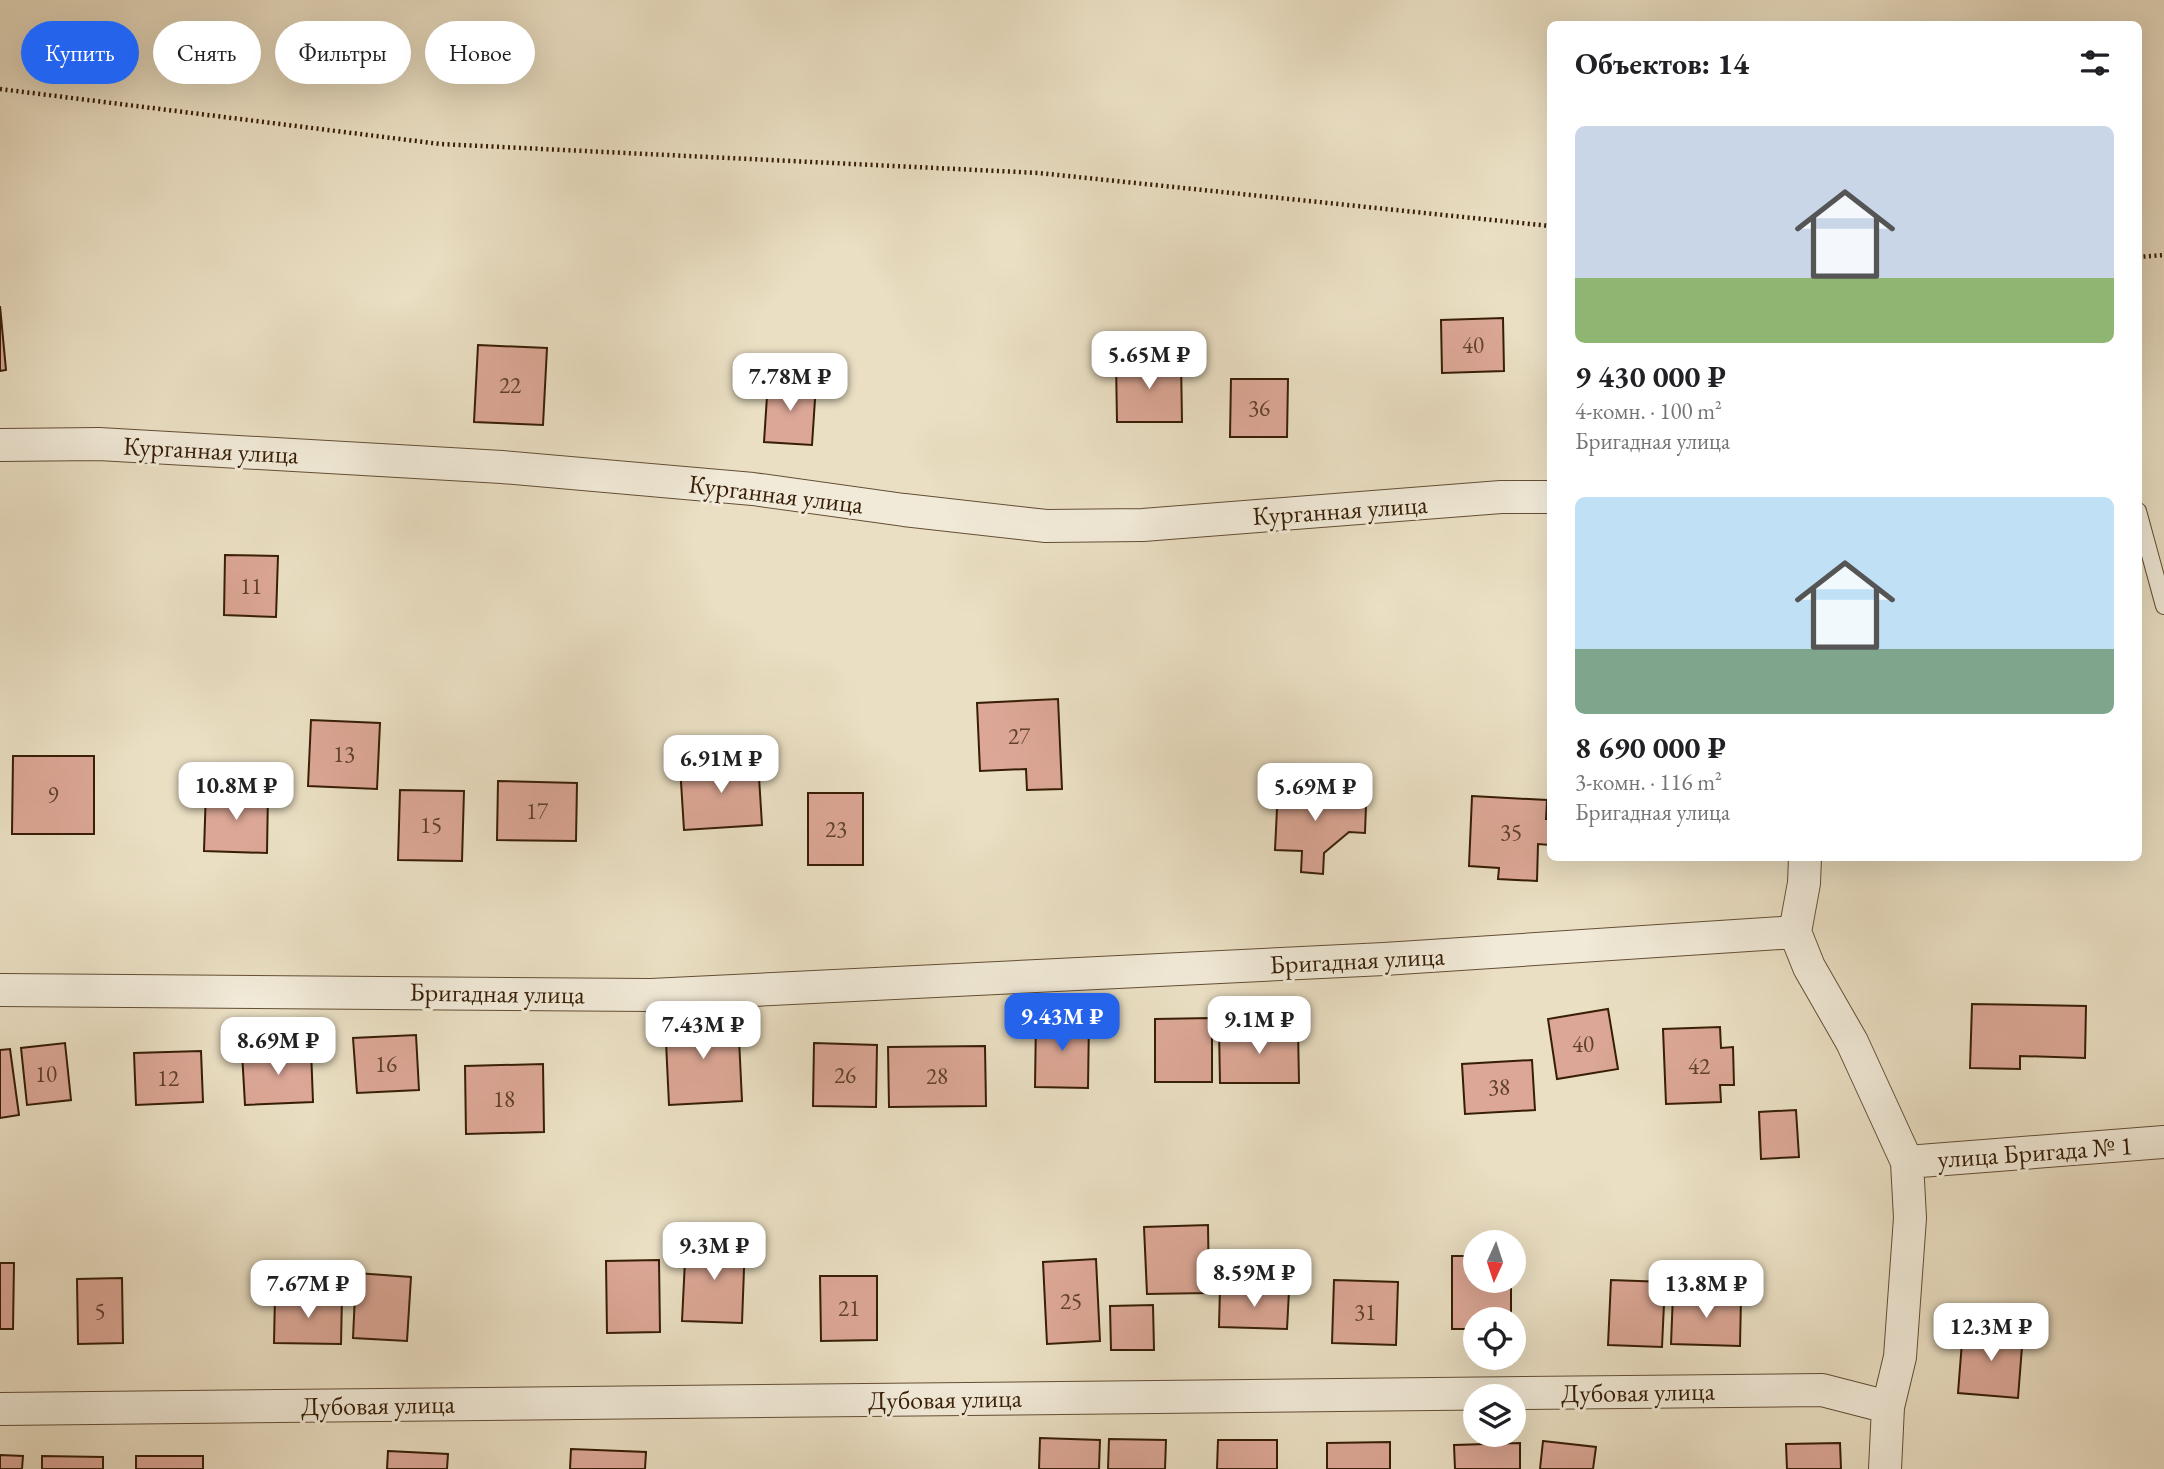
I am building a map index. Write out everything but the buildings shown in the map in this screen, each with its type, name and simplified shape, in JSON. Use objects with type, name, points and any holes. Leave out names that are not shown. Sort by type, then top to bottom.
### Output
[{"type":"street","name":"Курганная улица","points":[[0,444],[99,444],[502,467],[753,488],[904,510],[1046,526],[1143,525],[1501,497],[1547,497]]},
{"type":"street","points":[[1805,861],[1804,883],[1795,932],[1809,967],[1852,1042],[1906,1162],[1910,1218],[1900,1357],[1888,1407],[1885,1469]]},
{"type":"street","name":"Бригадная улица","points":[[0,990],[651,995],[1384,959],[1795,932]]},
{"type":"street","name":"улица Бригада № 1","points":[[1906,1162],[2164,1142]]},
{"type":"street","name":"Дубовая улица","points":[[0,1409],[1822,1390],[1888,1407]]},
{"type":"lane","points":[[2142,526],[2164,606]]},
{"type":"path","points":[[0,89],[440,144],[1039,173],[1547,226]]},
{"type":"path","points":[[2142,257],[2164,255]]}]
